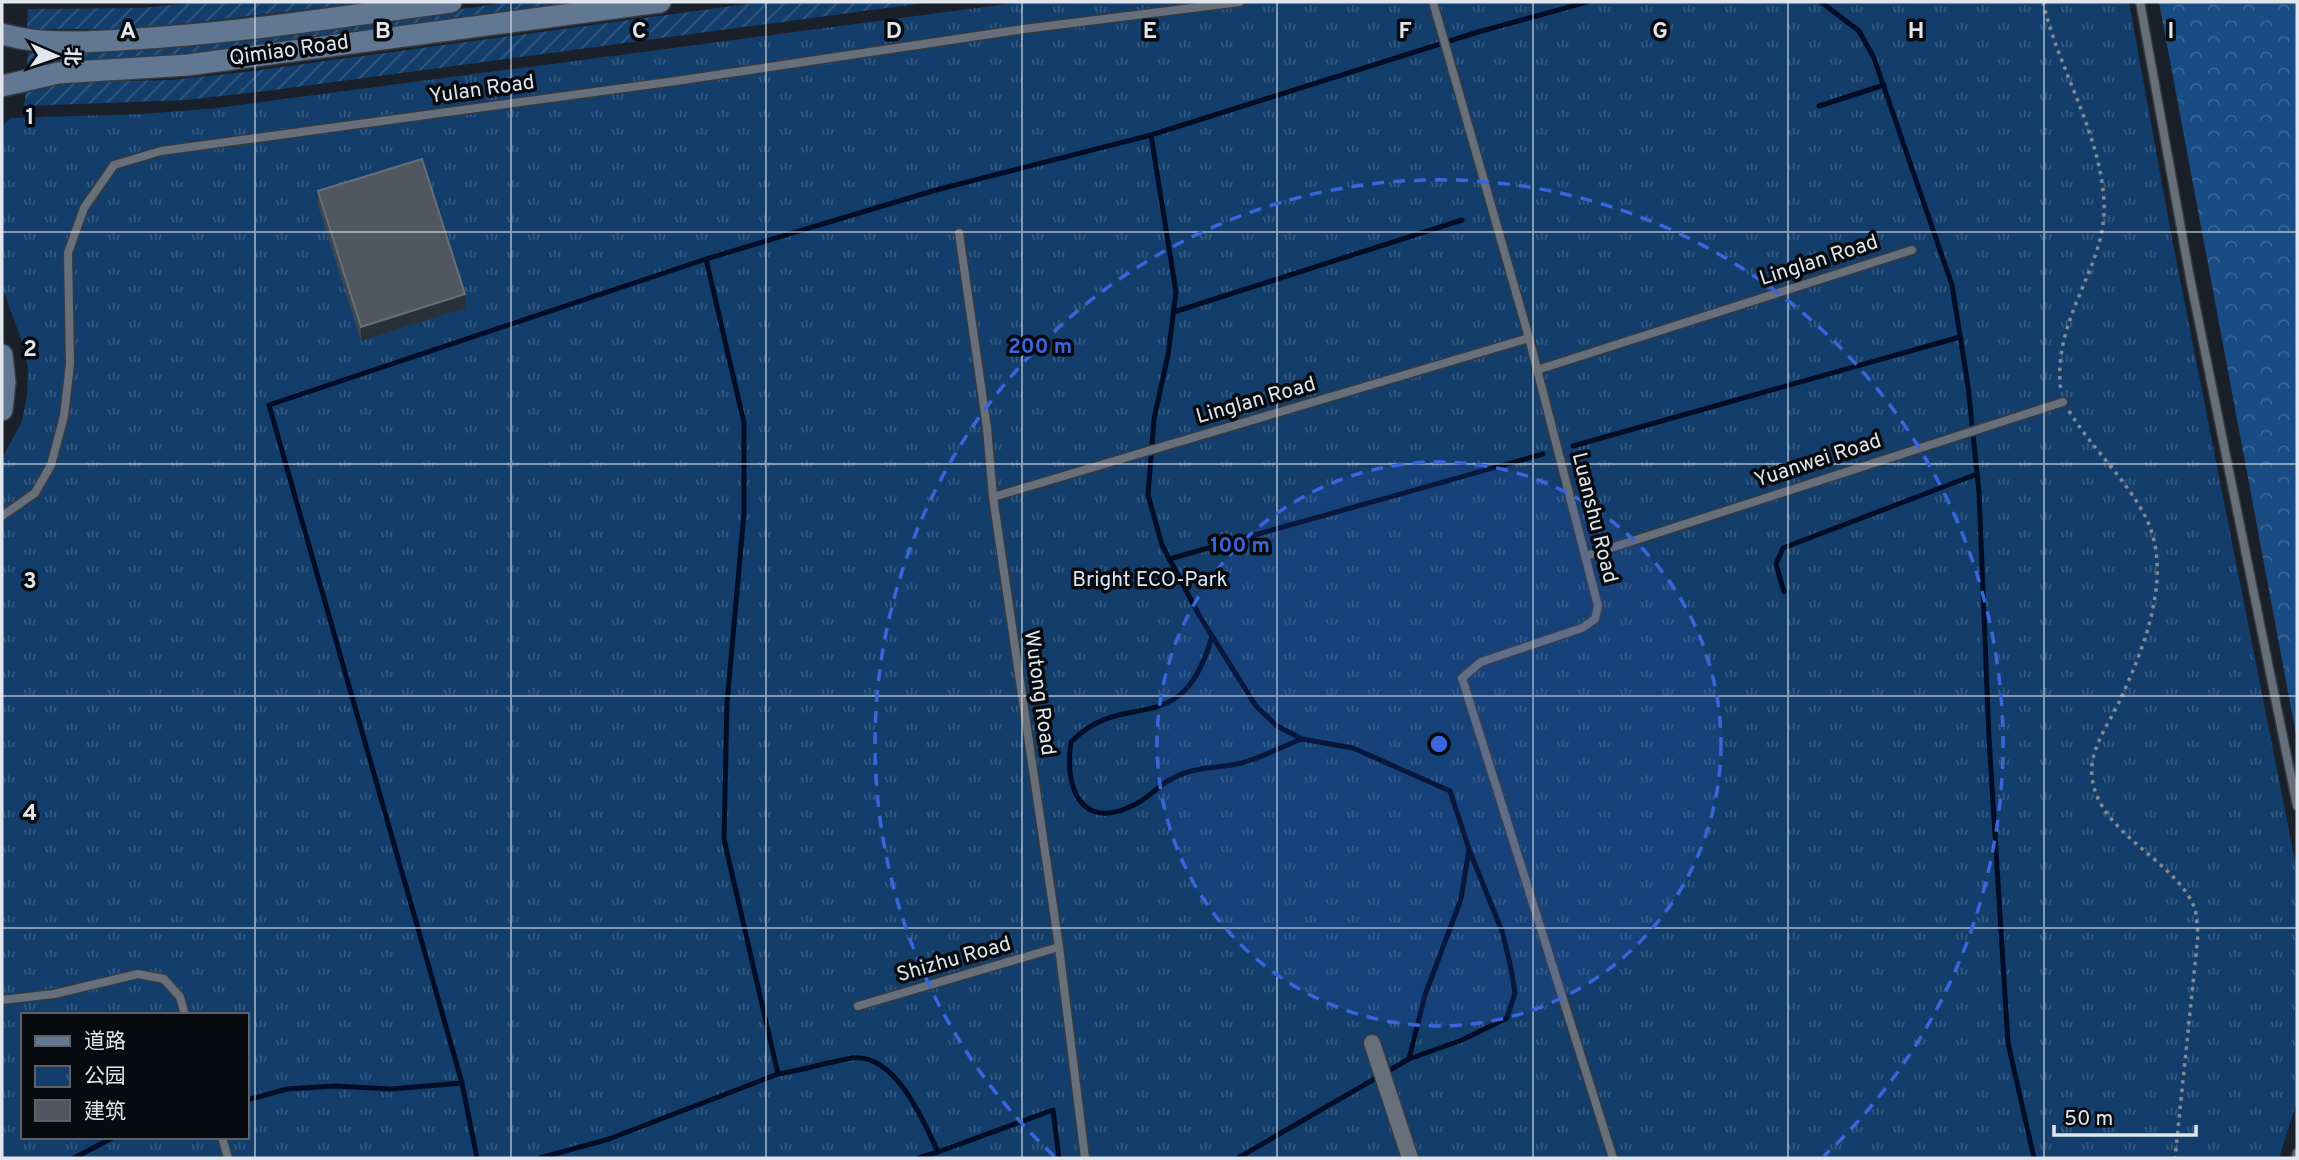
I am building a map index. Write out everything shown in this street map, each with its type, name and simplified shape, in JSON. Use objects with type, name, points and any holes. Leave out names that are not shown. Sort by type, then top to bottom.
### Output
[{"type":"street","name":"Qimiao Road","points":[[2,34],[32,40],[66,41],[183,36],[451,2]]},
{"type":"street","name":"Qimiao Road","points":[[2,86],[58,73],[188,65],[660,2]]},
{"type":"street","points":[[2,355],[5,382],[2,410]]},
{"type":"street","points":[[1372,1043],[1410,1158]]},
{"type":"lane","name":"Yulan Road","points":[[2,516],[35,493],[51,465],[64,416],[70,364],[68,253],[83,208],[114,165],[161,151],[676,81],[1024,29],[1240,2]]},
{"type":"lane","name":"Luanshu Road","points":[[1433,2],[1529,338],[1598,606],[1595,619],[1582,628],[1481,662],[1462,678],[1613,1158]]},
{"type":"lane","points":[[2140,2],[2190,278],[2297,806]]},
{"type":"lane","name":"Wutong Road","points":[[959,233],[987,428],[993,497],[1059,947],[1085,1158]]},
{"type":"lane","name":"Linglan Road","points":[[1537,370],[1913,250]]},
{"type":"lane","name":"Linglan Road","points":[[993,497],[1529,338]]},
{"type":"lane","name":"Yuanwei Road","points":[[1586,556],[2063,401]]},
{"type":"lane","name":"Shizhu Road","points":[[859,1006],[1059,947]]},
{"type":"lane","points":[[2,1000],[54,994],[138,974],[164,979],[180,997],[184,1013]]},
{"type":"lane","points":[[223,1139],[228,1158]]},
{"type":"path","points":[[2043,2],[2059,60],[2096,156],[2105,202],[2101,235],[2062,336],[2058,368],[2063,401],[2145,515],[2153,545],[2156,578],[2154,613],[2143,648],[2092,756],[2092,777],[2097,797],[2115,822],[2183,890],[2195,909],[2198,935],[2175,1158]]},
{"type":"green space","points":[[203,2],[370,2],[137,29],[27,29],[28,9],[141,8]]},
{"type":"green space","points":[[512,2],[604,2],[176,59],[74,65],[27,64],[28,53],[195,46]]},
{"type":"green space","points":[[762,2],[931,2],[274,90],[186,100],[24,106],[27,83],[171,80],[245,72]]},
{"type":"green space","name":"Bright ECO-Park","points":[[1021,2],[2129,2],[2172,239],[2297,871],[2297,1101],[2279,1158],[2,1158],[2,459],[22,421],[27,396],[28,368],[21,339],[2,287],[2,127],[10,118],[143,114],[217,108]]},
{"type":"green space","points":[[2159,2],[2297,2],[2297,740]]},
{"type":"building","points":[[422,159],[465,294],[361,327],[318,191]]},
{"type":"waterway","points":[[1059,1158],[1053,1110],[938,1152],[916,1107],[894,1077],[882,1066],[867,1059],[852,1058],[778,1074],[724,839],[727,703],[744,513],[744,423],[706,259],[936,190],[1151,135],[1478,32],[1587,2]]},
{"type":"waterway","points":[[1821,2],[1859,31],[1874,58],[1952,285],[1968,386],[1979,492],[1989,738],[2008,1043],[2034,1158]]},
{"type":"waterway","points":[[1819,106],[1884,85]]},
{"type":"waterway","points":[[1151,135],[1176,292],[1168,355],[1154,419],[1148,495],[1162,545],[1199,615],[1256,706],[1277,726],[1302,739],[1353,748],[1450,791],[1469,849],[1461,899],[1425,995],[1409,1059],[1238,1158]]},
{"type":"waterway","points":[[1174,312],[1462,220]]},
{"type":"waterway","points":[[477,1158],[462,1083],[269,405],[706,259]]},
{"type":"waterway","points":[[1573,446],[1960,337]]},
{"type":"waterway","points":[[1169,559],[1543,454]]},
{"type":"waterway","points":[[1784,592],[1776,564],[1783,548],[1977,474]]},
{"type":"waterway","points":[[1212,636],[1200,669],[1185,690],[1168,702],[1112,717],[1091,726],[1071,742],[1070,775],[1080,801],[1089,809],[1102,813],[1117,812],[1143,800],[1176,776],[1198,769],[1245,762],[1302,739]]},
{"type":"waterway","points":[[1409,1059],[1462,1040],[1507,1018],[1515,993],[1502,931],[1470,852]]},
{"type":"waterway","points":[[540,1158],[609,1139],[778,1074]]},
{"type":"waterway","points":[[248,1100],[287,1089],[335,1086],[391,1089],[462,1083]]},
{"type":"waterway","points":[[74,1158],[110,1139]]},
{"type":"waterway","points":[[918,1158],[938,1152]]}]
